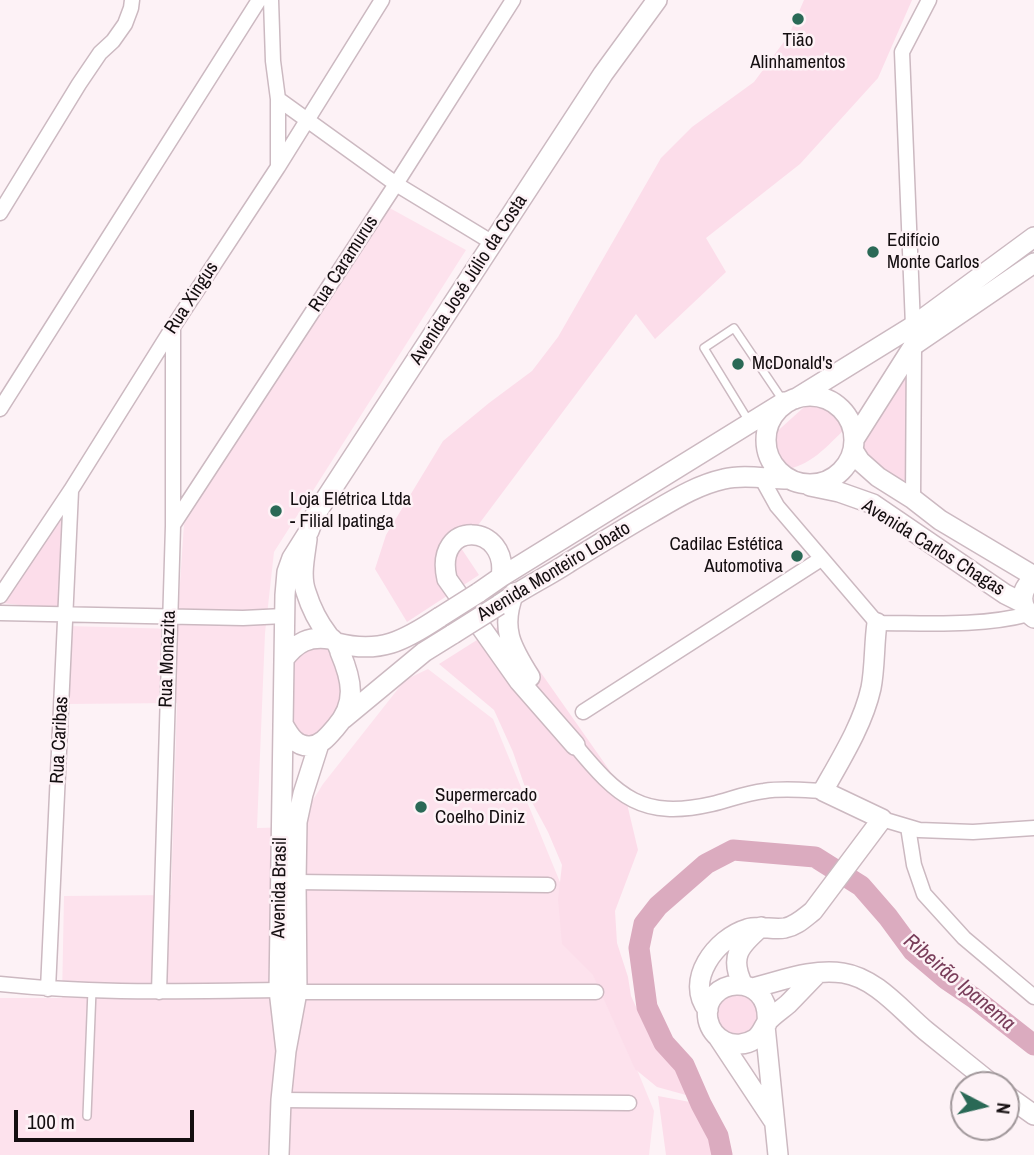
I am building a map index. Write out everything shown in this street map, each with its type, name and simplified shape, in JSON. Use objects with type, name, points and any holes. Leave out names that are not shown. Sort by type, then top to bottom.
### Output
[{"type":"main road","name":"Avenida José Júlio da Costa","points":[[634,32],[649,0]]},
{"type":"main road","name":"Avenida José Júlio da Costa","points":[[282,724],[284,616],[287,572],[292,558],[326,499],[603,74],[657,0]]},
{"type":"main road","name":"Avenida Monteiro Lobato","points":[[854,444],[913,335],[1034,237]]},
{"type":"main road","name":"Avenida Monteiro Lobato","points":[[334,641],[352,647],[390,645],[415,634],[501,577],[750,423],[913,335],[1034,263]]},
{"type":"main road","points":[[806,395],[818,395],[830,399],[847,415],[853,426],[854,444],[851,457],[840,474],[822,483],[795,482],[777,470],[769,458],[765,444],[766,430],[776,410],[790,400],[806,395]]},
{"type":"main road","name":"Avenida Carlos Chagas","points":[[854,444],[860,461],[878,477],[940,520],[1034,577]]},
{"type":"main road","name":"Avenida Monteiro Lobato","points":[[342,720],[424,652],[506,599],[697,487],[726,478],[745,476],[795,482]]},
{"type":"main road","name":"Avenida Carlos Chagas","points":[[795,482],[839,492],[873,504],[1028,612]]},
{"type":"main road","name":"Avenida José Júlio da Costa","points":[[309,531],[303,566],[304,588],[312,609],[334,641]]},
{"type":"main road","points":[[501,577],[503,566],[495,546],[489,539],[465,535],[450,545],[445,555],[447,579],[519,681],[575,745]]},
{"type":"main road","points":[[1028,612],[1023,591],[1034,577]]},
{"type":"main road","points":[[506,599],[511,643],[575,745]]},
{"type":"main road","points":[[708,1010],[699,993],[699,979],[713,953],[732,936],[747,929],[785,928],[799,922],[813,911],[882,819],[823,790],[863,715],[871,687],[877,623]]},
{"type":"main road","points":[[282,724],[292,740],[298,744],[319,744],[342,720],[350,701],[351,690],[350,677],[334,641],[316,637],[292,648],[284,659]]},
{"type":"main road","name":"Avenida Brasil","points":[[282,724],[288,991]]},
{"type":"main road","name":"Avenida Brasil","points":[[279,1155],[296,882],[297,822],[319,744]]},
{"type":"main road","points":[[761,927],[747,939],[737,953],[736,968],[748,987],[760,994],[768,1013],[766,1024],[778,1155]]},
{"type":"main road","points":[[718,1037],[736,1045],[755,1039],[766,1024],[818,972]]},
{"type":"main road","points":[[774,1121],[711,1029],[708,1010],[711,1000],[725,987],[748,987],[818,972],[842,972],[860,977],[880,989],[976,1071]]},
{"type":"street","points":[[0,213],[79,84],[125,24],[132,0]]},
{"type":"street","points":[[0,409],[259,0]]},
{"type":"street","points":[[271,0],[273,61],[278,99],[278,167]]},
{"type":"street","name":"Rua Xingus","points":[[0,596],[71,490],[382,0]]},
{"type":"street","name":"Rua Caramurus","points":[[173,526],[513,0]]},
{"type":"street","points":[[913,499],[913,335],[902,52],[929,0]]},
{"type":"street","points":[[278,99],[396,184],[493,243]]},
{"type":"street","name":"Rua Monazita","points":[[159,992],[173,526],[173,327]]},
{"type":"street","points":[[762,479],[777,506],[877,623],[1008,620],[1028,612]]},
{"type":"street","name":"Rua Caribas","points":[[48,989],[71,490]]},
{"type":"street","points":[[583,712],[821,559]]},
{"type":"street","points":[[0,613],[243,618],[284,616]]},
{"type":"street","points":[[575,745],[591,765],[622,794],[648,807],[694,808],[766,790],[823,790]]},
{"type":"street","points":[[882,819],[919,830],[973,832],[1034,828]]},
{"type":"street","points":[[908,827],[914,865],[925,894],[964,938],[1034,998]]},
{"type":"street","points":[[296,882],[548,885]]},
{"type":"street","points":[[0,984],[48,989],[159,992],[596,992]]},
{"type":"street","points":[[281,1100],[629,1103]]},
{"type":"lane","points":[[750,423],[704,348],[734,328],[790,400]]},
{"type":"lane","points":[[87,1116],[92,990]]},
{"type":"shaded area","points":[[804,0],[912,0],[878,78],[800,164],[706,238],[726,272],[655,339],[636,314],[461,548],[479,575],[407,622],[375,569],[386,535],[443,441],[532,371],[558,337],[661,158],[692,127],[754,82],[789,35]]},
{"type":"shaded area","points":[[386,206],[466,250],[274,552],[265,633],[257,828],[296,827],[323,784],[405,680],[428,669],[493,719],[654,1111],[649,1155],[0,1155],[0,998],[62,998],[64,896],[171,895],[177,703],[66,704],[67,626],[177,629],[184,524]]},
{"type":"shaded area","points":[[910,374],[906,483],[890,478],[860,448],[864,427],[894,388]]},
{"type":"shaded area","points":[[813,399],[834,410],[845,421],[845,429],[810,460],[802,465],[784,469],[774,454],[772,436]]},
{"type":"shaded area","points":[[64,512],[62,610],[2,603]]},
{"type":"shaded area","points":[[507,621],[624,791],[638,850],[615,911],[617,943],[631,996],[649,1035],[685,1080],[686,1095],[657,1087],[635,1069],[593,975],[562,944],[558,899],[562,865],[527,793],[513,752],[494,710],[439,664]]},
{"type":"shaded area","points":[[326,646],[340,669],[340,707],[337,718],[331,725],[306,740],[289,725],[289,663],[310,648]]},
{"type":"shaded area","points":[[739,990],[760,1003],[755,1034],[724,1037],[713,1008],[717,1001]]},
{"type":"shaded area","points":[[658,1096],[690,1102],[712,1148],[712,1155],[666,1155]]},
{"type":"waterway","name":"Ribeirão Ipanema","points":[[722,1155],[718,1136],[684,1065],[664,1043],[647,1007],[639,948],[644,924],[658,906],[706,864],[733,850],[815,857],[861,886],[913,951],[1034,1045]]},
{"type":"place","name":"Tião Alinhamentos","points":[[798,19]]},
{"type":"place","name":"Edifício Monte Carlos","points":[[873,252]]},
{"type":"place","name":"McDonald's","points":[[738,364]]},
{"type":"place","name":"Loja Elétrica Ltda - Filial Ipatinga","points":[[276,511]]},
{"type":"place","name":"Cadilac Estética Automotiva","points":[[797,556]]},
{"type":"place","name":"Supermercado Coelho Diniz","points":[[421,807]]}]
